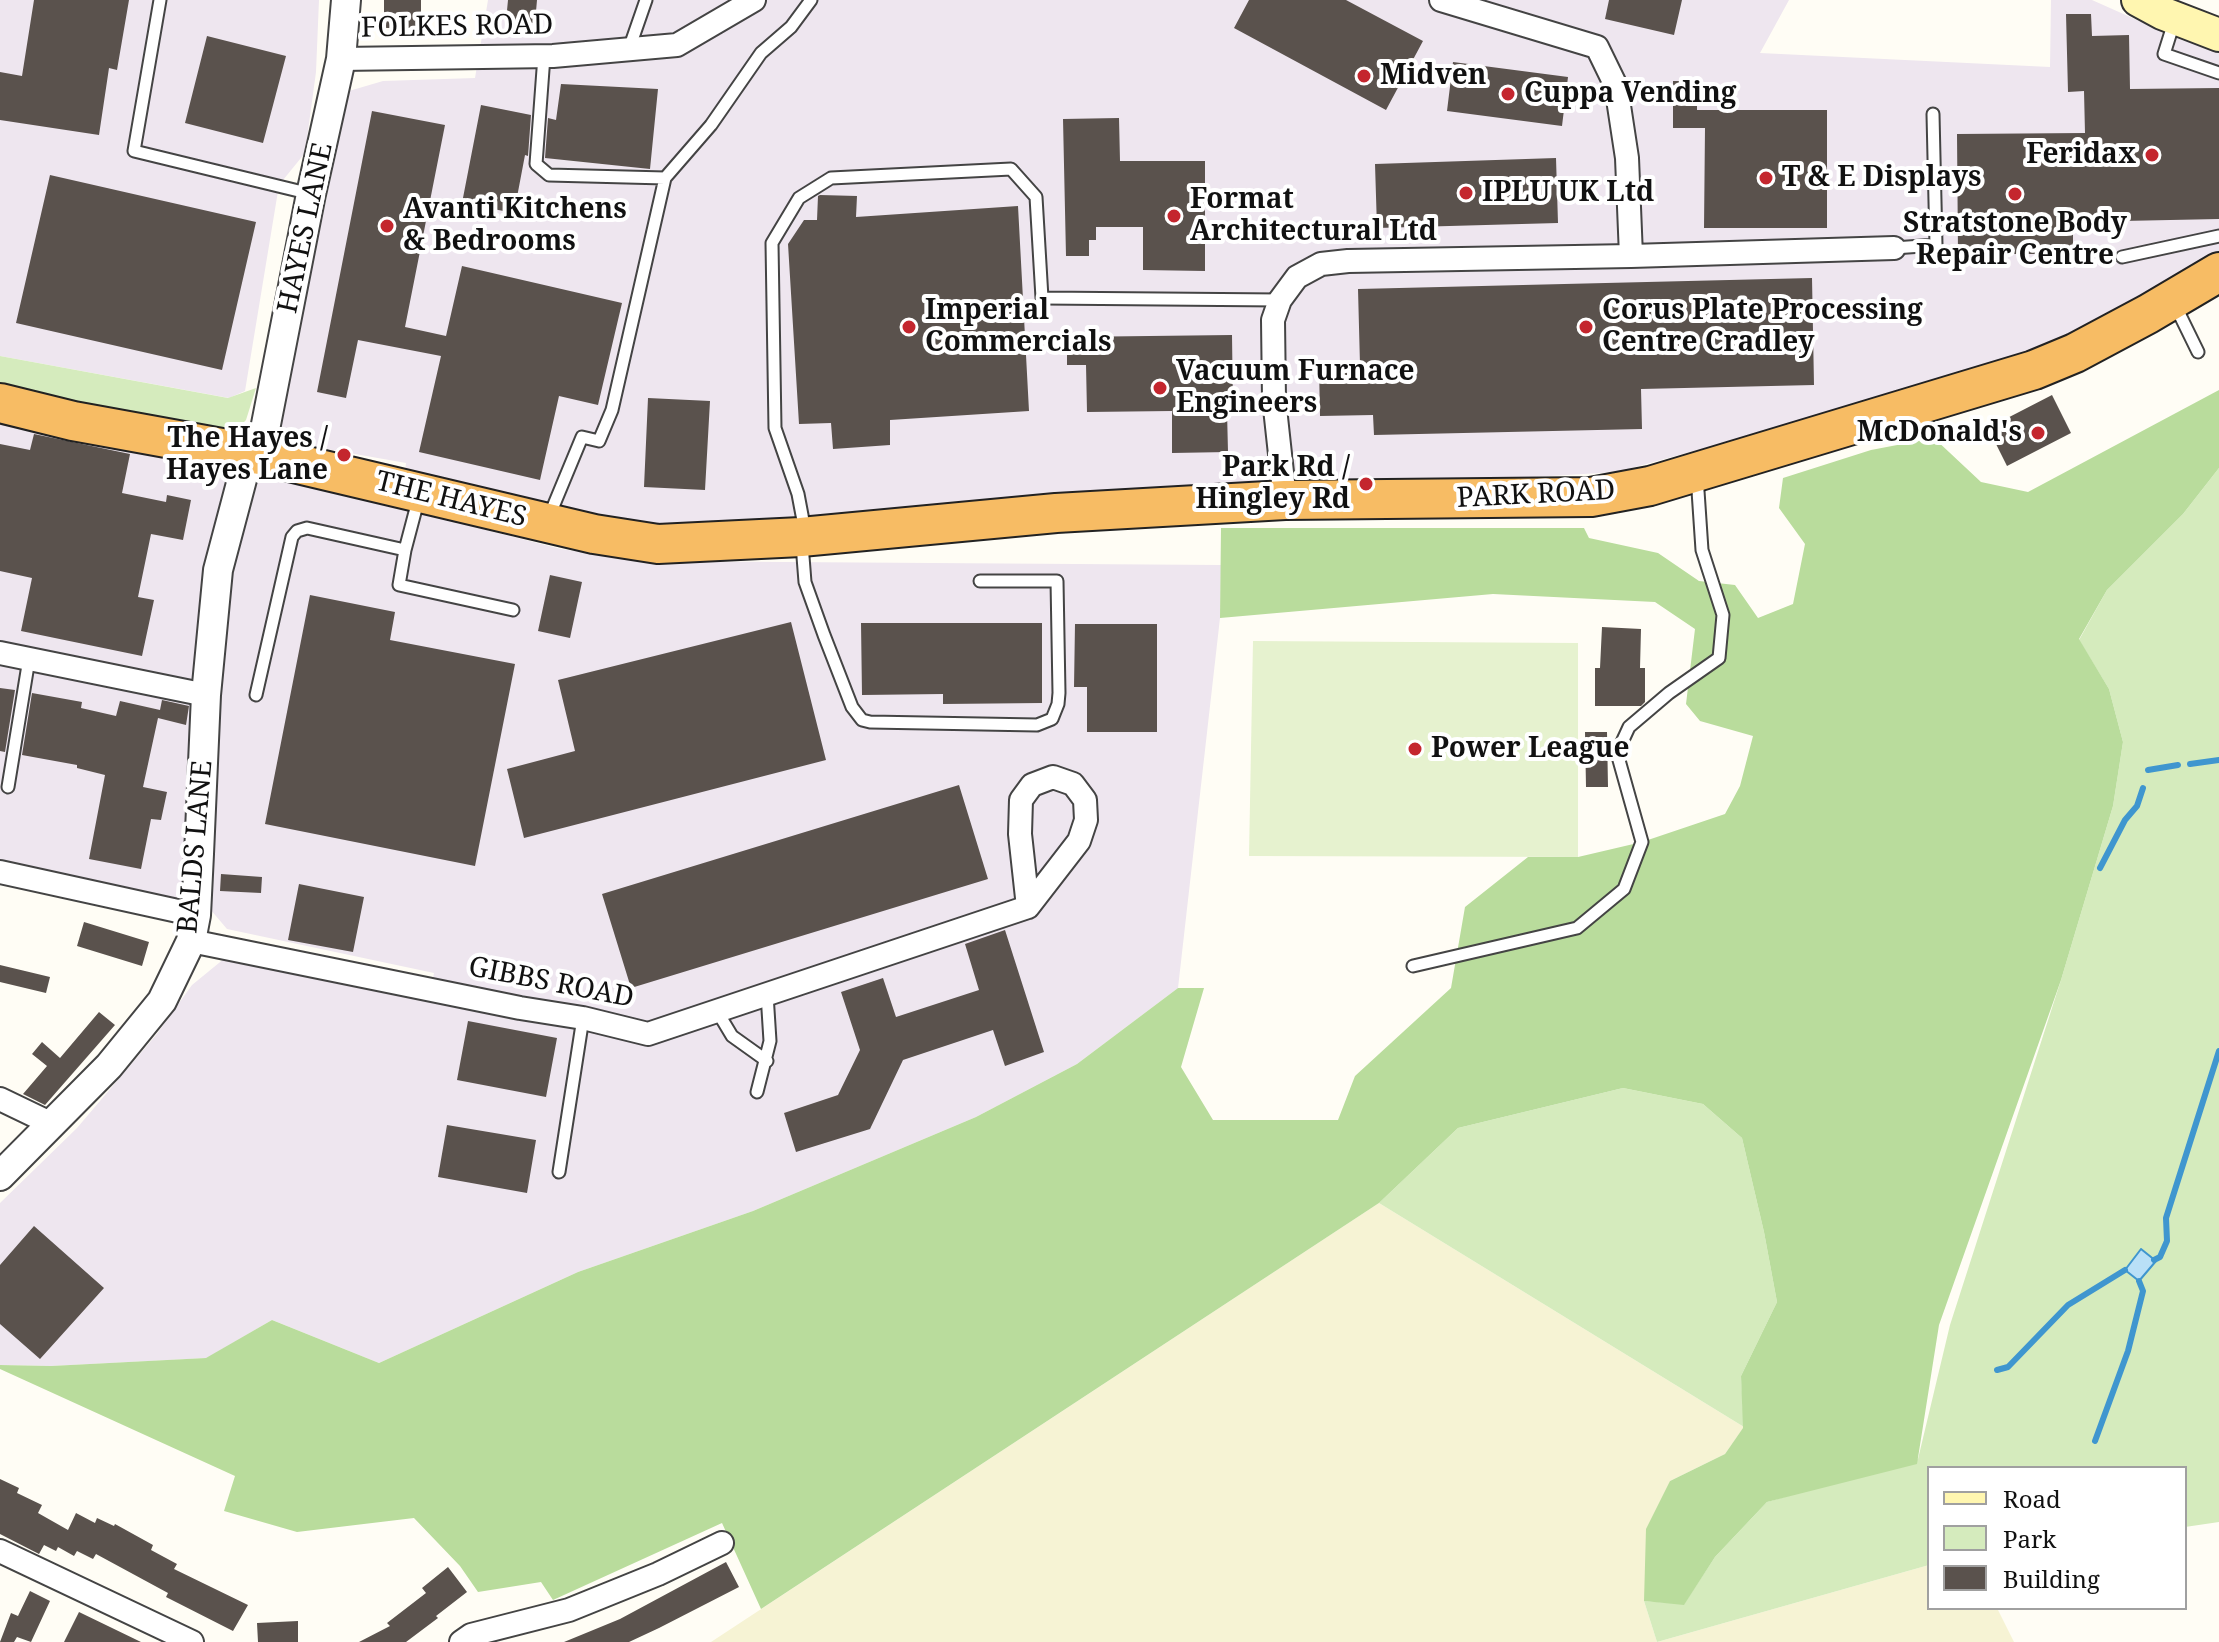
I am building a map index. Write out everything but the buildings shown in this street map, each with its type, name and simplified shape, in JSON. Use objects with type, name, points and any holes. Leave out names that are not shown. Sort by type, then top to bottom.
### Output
[{"type":"highway","name":"PARK ROAD","points":[[908,527],[1056,513],[1285,500],[1591,497],[1650,486],[2034,370],[2075,353],[2173,301],[2219,272]]},
{"type":"highway","name":"THE HAYES","points":[[0,403],[73,421],[255,454],[594,534],[658,544],[908,527]]},
{"type":"main road","points":[[2138,0],[2219,35]]},
{"type":"street","name":"HAYES LANE","points":[[255,454],[341,59],[346,0]]},
{"type":"street","name":"FOLKES ROAD","points":[[341,59],[544,56],[677,45],[754,0]]},
{"type":"street","points":[[1441,0],[1597,47],[1616,86],[1627,158],[1631,256]]},
{"type":"street","points":[[1285,500],[1274,399],[1273,320],[1280,300],[1297,277],[1321,264],[1894,248]]},
{"type":"street","name":"BALDS LANE","points":[[0,1176],[109,1066],[162,1001],[193,928],[206,695],[218,570],[255,454]]},
{"type":"street","points":[[0,653],[206,695]]},
{"type":"street","points":[[1053,777],[1073,784],[1085,800],[1086,820],[1079,841],[1028,907],[1020,834],[1021,800],[1032,785],[1053,777]]},
{"type":"street","name":"GIBBS ROAD","points":[[0,872],[193,928],[520,1008],[583,1018],[648,1034],[1028,907]]},
{"type":"street","points":[[0,1099],[52,1124]]},
{"type":"street","points":[[461,1642],[471,1635],[569,1610],[658,1574],[722,1543]]},
{"type":"street","points":[[0,1551],[192,1642]]},
{"type":"lane","points":[[160,0],[134,151],[311,194]]},
{"type":"lane","points":[[629,49],[646,0]]},
{"type":"lane","points":[[546,523],[582,437],[599,441],[612,410],[665,178],[711,125],[761,53],[791,27],[811,0]]},
{"type":"lane","points":[[2176,19],[2164,54],[2219,73]]},
{"type":"lane","points":[[544,56],[536,164],[549,175],[665,178]]},
{"type":"lane","points":[[1894,248],[1936,245],[1933,114]]},
{"type":"lane","points":[[980,581],[1057,581],[1059,693],[1052,719],[1037,725],[862,720],[852,707],[805,582],[804,536],[798,494],[775,428],[772,243],[799,198],[831,178],[1011,169],[1036,197],[1042,298],[1280,300]]},
{"type":"lane","points":[[2122,257],[2219,236]]},
{"type":"lane","points":[[2173,301],[2198,352]]},
{"type":"lane","points":[[1413,966],[1577,928],[1624,889],[1642,842],[1617,753],[1629,727],[1669,693],[1719,658],[1723,615],[1702,550],[1697,472]]},
{"type":"lane","points":[[421,492],[399,585],[513,610]]},
{"type":"lane","points":[[256,695],[292,537],[297,531],[307,528],[405,550]]},
{"type":"lane","points":[[8,787],[29,659]]},
{"type":"lane","points":[[757,1092],[770,1041],[767,994]]},
{"type":"lane","points":[[717,1011],[732,1036],[767,1061]]},
{"type":"lane","points":[[559,1172],[583,1018]]},
{"type":"shaded area","points":[[0,0],[319,0],[316,72],[305,153],[279,185],[245,391],[229,398],[0,356]]},
{"type":"shaded area","points":[[488,0],[1789,0],[1760,53],[2050,67],[2051,0],[2092,0],[2184,41],[2219,48],[2219,258],[2074,347],[1617,472],[675,528],[590,520],[405,472],[406,463],[276,440],[349,91],[383,81],[475,78]]},
{"type":"shaded area","points":[[0,423],[259,476],[561,549],[642,561],[1221,565],[1220,618],[1178,988],[1077,1064],[976,1117],[753,1211],[578,1272],[379,1363],[272,1320],[207,1358],[51,1366],[0,1365],[0,1203],[77,1128],[156,1035],[192,985],[225,958],[429,1000],[434,973],[227,929],[210,909],[0,864]]},
{"type":"shaded area","points":[[1379,1203],[1744,1427],[1725,1454],[1670,1481],[1644,1601],[1657,1642],[711,1642]]},
{"type":"shaded area","points":[[1927,1566],[1927,1610],[1998,1610],[2014,1642],[1657,1642]]},
{"type":"green space","points":[[0,356],[228,398],[256,388],[246,420],[236,430],[211,431],[0,386]]},
{"type":"green space","points":[[2219,390],[2219,468],[2183,514],[2107,590],[2079,639],[2109,689],[2123,742],[2113,806],[2061,980],[1939,1325],[1917,1464],[1767,1502],[1715,1557],[1684,1605],[1644,1601],[1646,1529],[1670,1481],[1725,1454],[1743,1428],[1741,1376],[1777,1302],[1742,1138],[1703,1104],[1623,1088],[1458,1128],[1379,1203],[761,1609],[722,1523],[553,1600],[541,1582],[478,1592],[460,1566],[414,1518],[297,1532],[224,1511],[235,1476],[0,1369],[0,1365],[51,1366],[206,1358],[272,1320],[379,1363],[578,1272],[753,1211],[976,1117],[1077,1064],[1178,988],[1204,988],[1181,1067],[1213,1120],[1338,1120],[1355,1076],[1451,988],[1465,907],[1528,857],[1578,857],[1642,842],[1725,814],[1740,786],[1753,736],[1700,721],[1686,704],[1695,629],[1655,602],[1493,594],[1220,618],[1221,528],[1584,528],[1589,538],[1658,553],[1699,581],[1735,585],[1758,618],[1793,604],[1805,544],[1779,508],[1783,478],[1871,450],[1934,438],[1981,482],[2028,492]]},
{"type":"green space","points":[[2219,468],[2219,1522],[2187,1527],[2187,1466],[1927,1466],[1927,1566],[1657,1642],[1644,1601],[1684,1604],[1715,1557],[1767,1502],[1918,1459],[1950,1325],[2061,980],[2113,806],[2123,742],[2109,689],[2079,640],[2107,590],[2183,514]]},
{"type":"green space","name":"Power League","points":[[1253,641],[1578,643],[1578,857],[1249,856]]},
{"type":"green space","points":[[1623,1088],[1703,1104],[1742,1138],[1777,1302],[1741,1376],[1744,1427],[1379,1203],[1458,1128]]},
{"type":"water","points":[[2141,1249],[2156,1261],[2139,1281],[2125,1270]]},
{"type":"waterway","points":[[2190,764],[2219,760]]},
{"type":"waterway","points":[[2148,770],[2178,765]]},
{"type":"waterway","points":[[2100,868],[2125,820],[2137,806],[2143,788]]},
{"type":"waterway","points":[[2154,1260],[2160,1257],[2167,1241],[2166,1218],[2219,1051]]},
{"type":"waterway","points":[[1997,1370],[2008,1367],[2068,1305],[2125,1270]]},
{"type":"waterway","points":[[2095,1441],[2128,1351],[2143,1291],[2139,1281]]},
{"type":"place","name":"Midven","points":[[1364,76]]},
{"type":"place","name":"Cuppa Vending","points":[[1508,94]]},
{"type":"place","name":"Feridax","points":[[2152,155]]},
{"type":"place","name":"T & E Displays","points":[[1766,178]]},
{"type":"place","name":"IPLU UK Ltd","points":[[1466,193]]},
{"type":"place","name":"Stratstone Body Repair Centre","points":[[2015,194]]},
{"type":"place","name":"Format Architectural Ltd","points":[[1174,216]]},
{"type":"place","name":"Avanti Kitchens & Bedrooms","points":[[387,226]]},
{"type":"place","name":"Imperial Commercials","points":[[909,327]]},
{"type":"place","name":"Corus Plate Processing Centre Cradley","points":[[1586,327]]},
{"type":"place","name":"Vacuum Furnace Engineers","points":[[1160,388]]},
{"type":"place","name":"McDonald's","points":[[2038,433]]},
{"type":"place","name":"The Hayes / Hayes Lane","points":[[344,455]]},
{"type":"place","name":"Park Rd / Hingley Rd","points":[[1366,484]]},
{"type":"place","name":"Power League","points":[[1415,749]]}]
